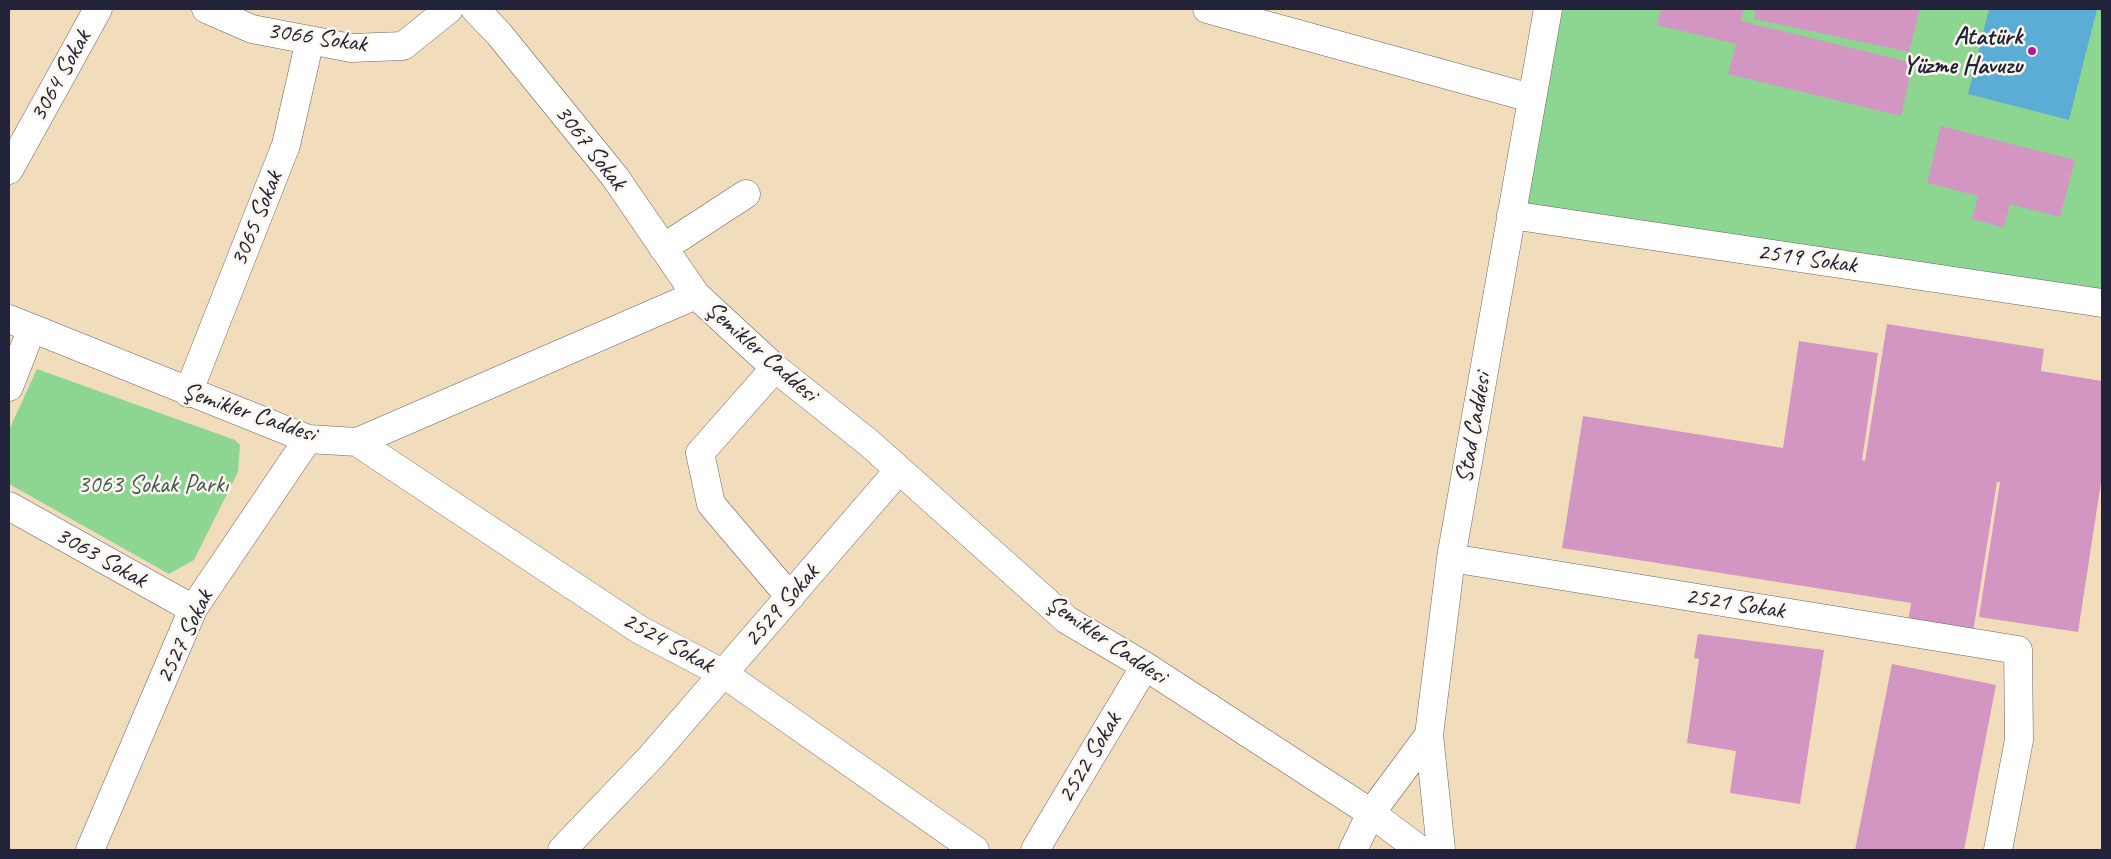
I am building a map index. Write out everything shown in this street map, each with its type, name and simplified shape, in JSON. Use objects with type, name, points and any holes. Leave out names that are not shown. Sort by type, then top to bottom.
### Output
[{"type":"street","name":"3064 Sokak","points":[[9,170],[98,9]]},
{"type":"street","name":"3066 Sokak","points":[[206,9],[252,29],[351,48],[403,46],[449,9]]},
{"type":"street","name":"3067 Sokak","points":[[475,9],[499,34],[615,177],[696,295]]},
{"type":"street","points":[[1207,9],[1532,98]]},
{"type":"street","name":"Stad Caddesi","points":[[1441,850],[1429,735],[1451,558],[1548,9]]},
{"type":"street","name":"3065 Sokak","points":[[188,393],[286,145],[310,40]]},
{"type":"street","points":[[663,248],[746,194]]},
{"type":"street","name":"2519 Sokak","points":[[1511,215],[2102,303]]},
{"type":"street","name":"Şemikler Caddesi","points":[[21,324],[188,393],[308,439],[357,442],[696,295],[775,368],[899,470],[1067,620],[1144,666],[1371,813],[1420,850]]},
{"type":"street","points":[[9,387],[21,324]]},
{"type":"street","points":[[775,368],[700,453],[711,504],[790,597]]},
{"type":"street","name":"2527 Sokak","points":[[97,848],[193,609],[308,439]]},
{"type":"street","name":"2524 Sokak","points":[[357,442],[640,630],[724,674],[975,850]]},
{"type":"street","name":"2529 Sokak","points":[[562,850],[651,757],[899,470]]},
{"type":"street","name":"3063 Sokak","points":[[9,506],[193,609]]},
{"type":"street","name":"2521 Sokak","points":[[1451,558],[2018,650],[2019,740],[1998,850]]},
{"type":"street","name":"2522 Sokak","points":[[1035,850],[1144,666]]},
{"type":"street","points":[[1353,850],[1371,813],[1429,735]]},
{"type":"green space","points":[[1551,9],[2102,9],[2102,300],[1511,215]]},
{"type":"green space","name":"3063 Sokak Parkı","points":[[37,369],[235,440],[240,445],[238,472],[194,560],[169,574],[9,484],[9,430]]},
{"type":"water","name":"Atatürk Yüzme Havuzu","points":[[1989,9],[2097,9],[2069,120],[1968,94]]},
{"type":"building","points":[[1661,9],[1744,9],[1741,21],[1913,63],[1901,116],[1728,74],[1736,44],[1657,25]]},
{"type":"building","name":"Atatürk Yüzme Havuzu","points":[[1756,9],[1920,9],[1909,52],[1754,19]]},
{"type":"building","points":[[1941,126],[2075,160],[2060,217],[2010,204],[2004,228],[1972,219],[1978,196],[1927,183]]},
{"type":"building","points":[[1887,324],[2044,349],[2041,371],[2102,381],[2102,476],[2078,632],[1979,617],[2000,482],[1997,482],[1973,632],[1908,622],[1911,603],[1562,548],[1583,416],[1783,448],[1799,341],[1878,353],[1862,460],[1865,461]]},
{"type":"building","points":[[1698,634],[1824,650],[1800,804],[1730,793],[1736,751],[1687,743],[1699,659],[1694,658]]},
{"type":"building","points":[[1892,664],[1996,685],[1964,850],[1855,850]]},
{"type":"place","name":"Atatürk Yüzme Havuzu","points":[[2032,51]]}]
